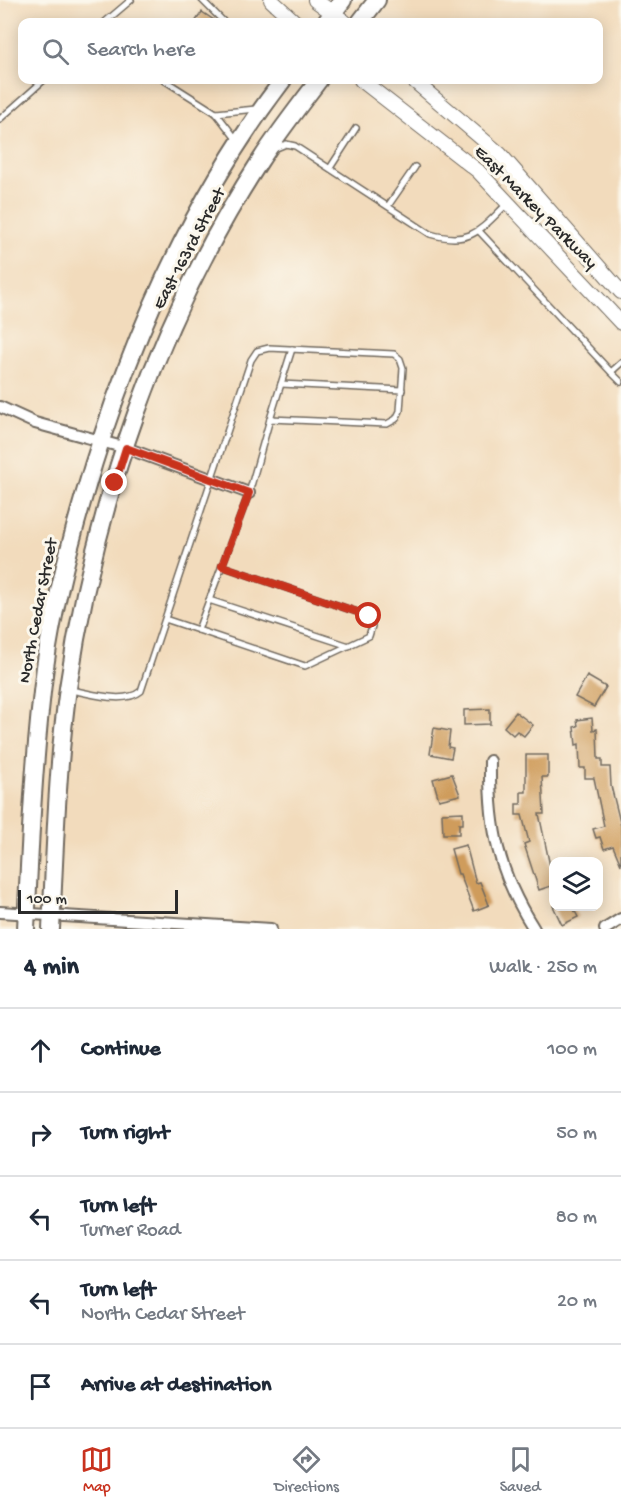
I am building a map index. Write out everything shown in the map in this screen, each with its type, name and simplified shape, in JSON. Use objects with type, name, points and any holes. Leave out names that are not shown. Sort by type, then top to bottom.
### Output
[{"type":"main road","points":[[363,18],[377,0]]},
{"type":"main road","name":"East 163rd Street","points":[[99,444],[142,323],[203,202],[262,107],[280,84]]},
{"type":"main road","name":"East 163rd Street","points":[[125,450],[146,387],[181,306],[223,225],[266,153],[316,84]]},
{"type":"main road","name":"North Cedar Street","points":[[26,921],[36,760],[45,665],[63,571],[99,444]]},
{"type":"main road","points":[[51,922],[68,689],[100,528],[125,450]]},
{"type":"street","points":[[272,0],[291,18]]},
{"type":"street","points":[[315,0],[337,15]]},
{"type":"street","name":"East Markey Parkway","points":[[366,84],[478,171],[621,323]]},
{"type":"street","name":"East Markey Parkway","points":[[418,84],[500,154],[621,292]]},
{"type":"street","points":[[0,407],[35,423],[125,450],[249,493]]},
{"type":"street","points":[[490,761],[490,811],[498,854],[513,894],[534,929]]},
{"type":"street","points":[[0,912],[26,921],[271,929]]},
{"type":"street","points":[[605,929],[621,919]]},
{"type":"lane","points":[[110,18],[131,0]]},
{"type":"lane","points":[[202,0],[220,18]]},
{"type":"lane","points":[[0,119],[39,84]]},
{"type":"lane","points":[[170,84],[216,113],[231,129],[240,144]]},
{"type":"lane","points":[[216,113],[244,112],[262,107]]},
{"type":"lane","points":[[330,168],[356,128]]},
{"type":"lane","points":[[266,153],[286,144],[295,146],[430,234],[448,239],[467,238],[479,231],[509,202]]},
{"type":"lane","points":[[388,206],[415,167]]},
{"type":"lane","points":[[479,231],[621,382]]},
{"type":"lane","points":[[68,689],[123,698],[134,696],[141,690],[251,360],[257,351],[269,348],[394,354],[400,359],[403,368],[400,411],[396,419],[387,424],[270,419]]},
{"type":"lane","points":[[198,630],[249,493],[292,349]]},
{"type":"lane","points":[[611,372],[621,363]]},
{"type":"lane","points":[[281,384],[402,390]]},
{"type":"lane","points":[[165,619],[305,666],[369,636],[372,626],[369,616],[222,566]]},
{"type":"lane","points":[[209,600],[349,646]]},
{"type":"building","points":[[202,12],[211,18],[198,18]]},
{"type":"building","points":[[587,676],[606,687],[594,707],[575,697]]},
{"type":"building","points":[[490,709],[490,724],[464,725],[464,710]]},
{"type":"building","points":[[516,712],[533,725],[524,736],[517,731],[513,735],[504,727]]},
{"type":"building","points":[[592,718],[593,730],[597,729],[598,759],[602,759],[602,767],[610,767],[611,786],[621,826],[621,865],[613,846],[604,849],[600,837],[596,838],[593,829],[604,826],[594,778],[585,778],[585,768],[580,768],[579,744],[576,745],[574,727],[578,726],[577,720]]},
{"type":"building","points":[[434,728],[450,731],[448,747],[453,748],[451,758],[430,754]]},
{"type":"building","points":[[526,755],[548,755],[548,777],[542,777],[544,814],[539,814],[549,861],[549,887],[539,890],[524,844],[529,842],[522,815],[516,815],[516,804],[521,804],[521,792],[526,792]]},
{"type":"building","points":[[452,774],[460,795],[439,800],[433,779]]},
{"type":"building","points":[[463,812],[463,824],[459,824],[459,834],[443,834],[442,813]]},
{"type":"building","points":[[466,845],[476,883],[480,882],[489,905],[474,911],[460,874],[458,874],[451,849]]},
{"type":"building","points":[[555,911],[575,911],[578,917],[562,925]]},
{"type":"route","points":[[115,483],[126,448],[249,493],[222,566],[369,616]]}]
